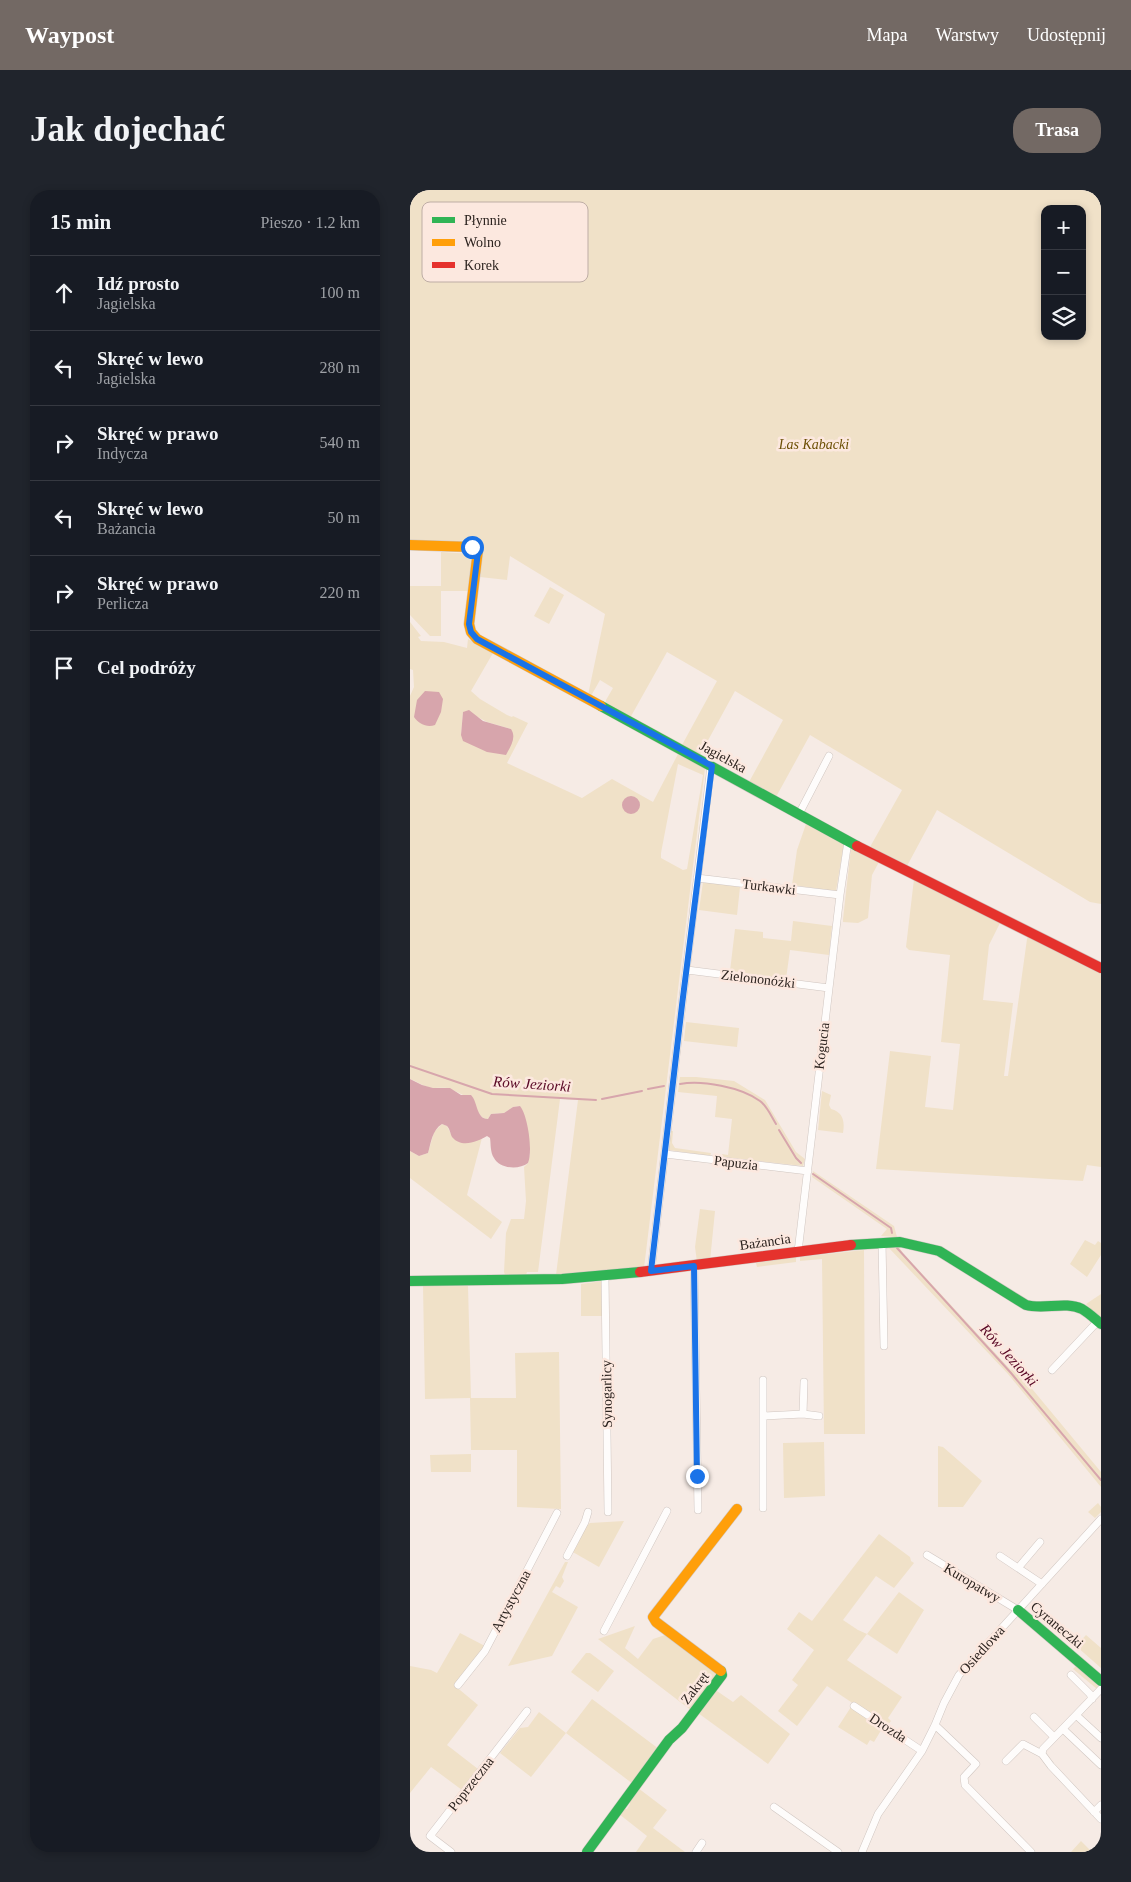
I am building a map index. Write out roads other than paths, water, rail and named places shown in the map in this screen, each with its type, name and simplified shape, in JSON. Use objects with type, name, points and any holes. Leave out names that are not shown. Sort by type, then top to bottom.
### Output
[{"type":"street","name":"Jagielska","points":[[410,545],[472,547],[478,550],[469,624],[471,632],[477,639],[848,841],[1101,968]]},
{"type":"street","points":[[799,814],[829,756]]},
{"type":"street","points":[[651,1271],[712,766]]},
{"type":"street","name":"Kogucia","points":[[798,1252],[848,841]]},
{"type":"street","name":"Turkawki","points":[[698,878],[840,895]]},
{"type":"street","name":"Zielononóżki","points":[[687,970],[829,988]]},
{"type":"street","name":"Papuzia","points":[[665,1154],[808,1171]]},
{"type":"street","points":[[882,1242],[884,1346]]},
{"type":"street","name":"Bażancia","points":[[410,1281],[552,1280],[605,1276],[882,1242],[900,1242],[939,1251],[1026,1305],[1036,1308],[1074,1307],[1090,1314],[1097,1324]]},
{"type":"street","points":[[694,1266],[698,1510]]},
{"type":"street","name":"Synogarlicy","points":[[605,1276],[608,1512]]},
{"type":"street","points":[[1052,1370],[1097,1324]]},
{"type":"street","points":[[763,1380],[763,1508]]},
{"type":"street","points":[[803,1414],[804,1382]]},
{"type":"street","points":[[764,1416],[803,1414],[819,1416]]},
{"type":"street","name":"Zakręt","points":[[588,1852],[669,1740],[682,1728],[722,1675],[720,1669],[656,1622],[653,1617],[737,1508]]},
{"type":"street","points":[[604,1631],[667,1510]]},
{"type":"street","points":[[567,1556],[585,1522],[588,1512]]},
{"type":"street","name":"Artystyczna","points":[[458,1685],[485,1651],[557,1513]]},
{"type":"street","name":"Osiedlowa","points":[[862,1852],[878,1814],[922,1751],[959,1675],[1101,1519]]},
{"type":"street","points":[[1018,1568],[1040,1542]]},
{"type":"street","name":"Kuropatwy","points":[[927,1555],[1018,1610]]},
{"type":"street","points":[[1000,1556],[1042,1584]]},
{"type":"street","name":"Cyraneczki","points":[[1018,1610],[1101,1682]]},
{"type":"street","points":[[1071,1675],[1090,1694],[1092,1699]]},
{"type":"street","points":[[1042,1754],[1043,1749],[1101,1689]]},
{"type":"street","name":"Drozda","points":[[854,1706],[922,1751]]},
{"type":"street","name":"Poprzeczna","points":[[451,1852],[430,1836],[527,1711]]},
{"type":"street","points":[[1076,1715],[1101,1738]]},
{"type":"street","points":[[1034,1717],[1054,1737]]},
{"type":"street","points":[[935,1725],[976,1764],[964,1777],[965,1785],[1032,1852]]},
{"type":"street","points":[[1063,1730],[1101,1765]]},
{"type":"street","points":[[1006,1761],[1023,1744],[1042,1754],[1101,1819]]},
{"type":"street","points":[[1094,1812],[1101,1805]]},
{"type":"street","points":[[774,1807],[838,1852]]},
{"type":"street","points":[[696,1852],[702,1843]]},
{"type":"waterway","name":"Rów Jeziorki","points":[[410,1066],[492,1094],[596,1100]]},
{"type":"waterway","name":"Rów Jeziorki","points":[[680,1084],[710,1084],[743,1092],[762,1103],[776,1124]]},
{"type":"waterway","name":"Rów Jeziorki","points":[[648,1089],[664,1086]]},
{"type":"waterway","name":"Rów Jeziorki","points":[[602,1099],[642,1091]]},
{"type":"waterway","name":"Rów Jeziorki","points":[[779,1130],[801,1163]]},
{"type":"waterway","name":"Rów Jeziorki","points":[[813,1174],[891,1228],[892,1233]]},
{"type":"waterway","name":"Rów Jeziorki","points":[[897,1248],[1011,1373],[1101,1480]]},
{"type":"park label","name":"Las Kabacki","points":[[814,444]]}]
